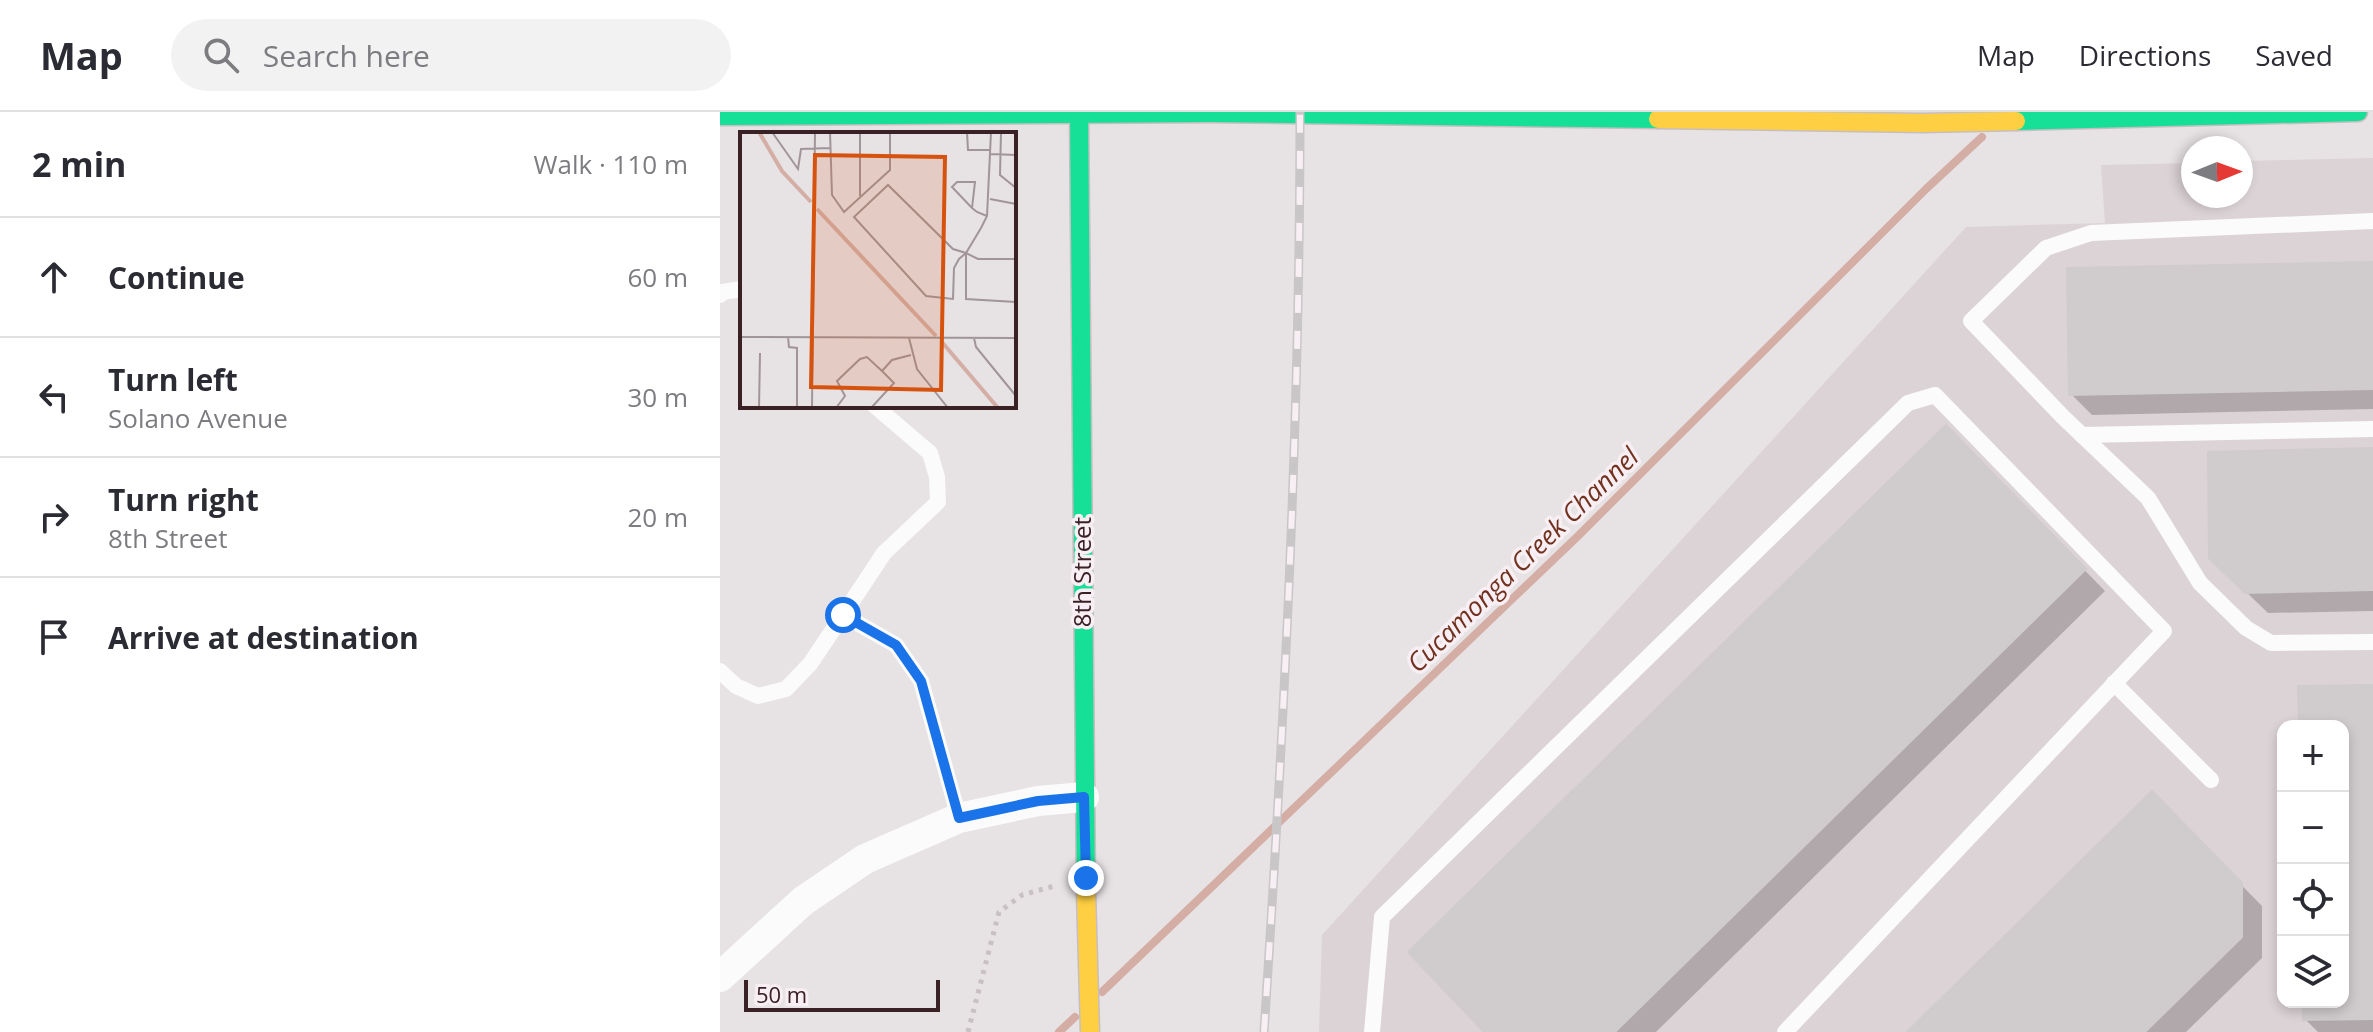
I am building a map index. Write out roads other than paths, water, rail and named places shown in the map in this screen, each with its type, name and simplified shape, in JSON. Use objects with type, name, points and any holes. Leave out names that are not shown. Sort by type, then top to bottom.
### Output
[{"type":"main road","points":[[720,116],[1079,112],[1573,115],[1923,123],[2358,112]]},
{"type":"main road","name":"8th Street","points":[[1079,112],[1084,797],[1090,1032]]},
{"type":"street","points":[[720,977],[803,901],[865,859],[959,818],[1038,801],[1084,797]]},
{"type":"lane","points":[[2373,221],[2091,233],[2046,248],[1971,321],[2148,498],[2200,583],[2246,628],[2271,643],[2373,642]]},
{"type":"lane","points":[[720,295],[740,289]]},
{"type":"lane","points":[[1372,1032],[1382,917],[1908,403],[1935,395],[2164,631],[1785,1032]]},
{"type":"lane","points":[[720,671],[736,686],[758,696],[786,689],[810,664],[884,553],[938,502],[937,477],[930,453],[877,408]]},
{"type":"lane","points":[[2082,435],[2373,429]]},
{"type":"lane","points":[[843,615],[896,645],[921,681],[959,818]]},
{"type":"lane","points":[[2114,683],[2211,780]]},
{"type":"waterway","name":"Cucamonga Creek Channel","points":[[1102,992],[1578,536],[1982,137]]},
{"type":"waterway","name":"Cucamonga Creek Channel","points":[[1059,1032],[1075,1017]]},
{"type":"railway","points":[[1264,1032],[1290,572],[1300,112]]}]
